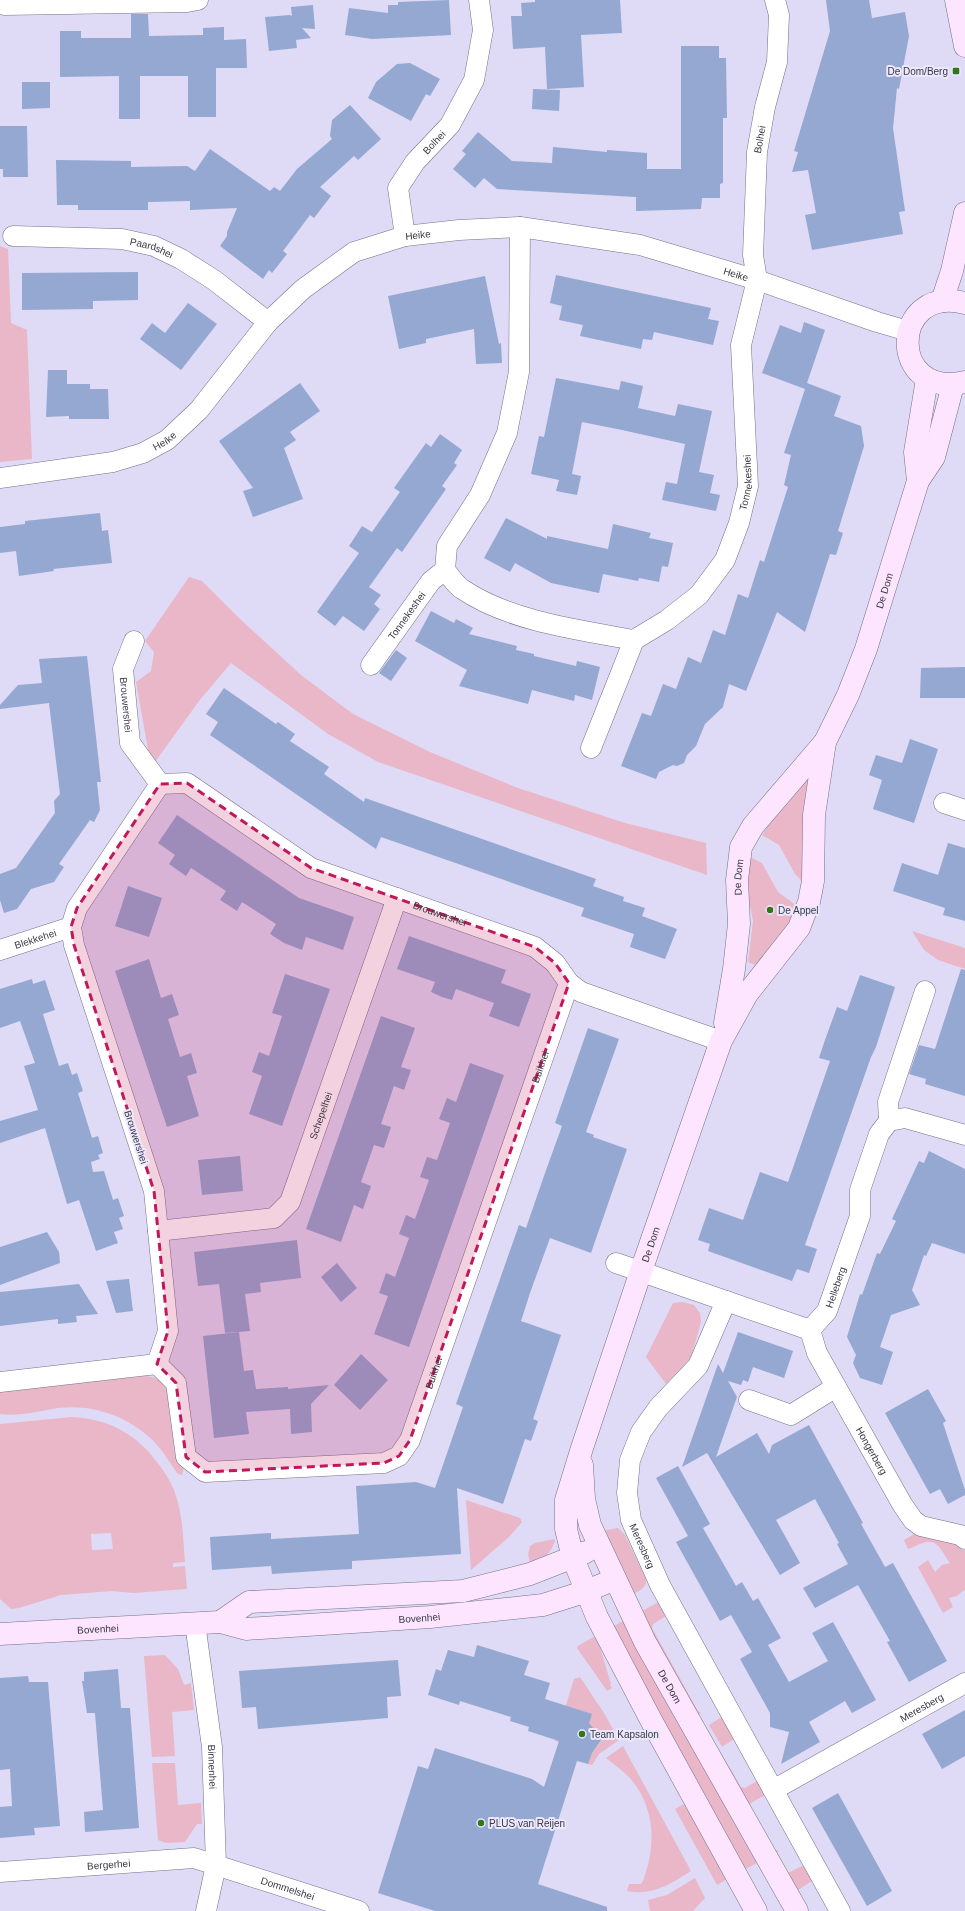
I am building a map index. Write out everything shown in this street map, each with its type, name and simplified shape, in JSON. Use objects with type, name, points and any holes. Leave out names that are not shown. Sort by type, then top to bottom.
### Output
[{"type":"street","points":[[5,5],[187,2],[198,0]]},
{"type":"street","name":"Bolhei","points":[[405,236],[398,188],[415,162],[450,125],[474,80],[483,30],[479,0]]},
{"type":"street","name":"Bolhei","points":[[757,280],[753,255],[757,152],[765,107],[777,62],[779,15],[775,0]]},
{"type":"street","points":[[956,0],[965,46]]},
{"type":"street","points":[[942,301],[952,271],[965,213]]},
{"type":"street","points":[[520,227],[519,372],[507,433],[480,495],[447,546],[445,570],[461,588],[495,606],[551,625],[634,640],[591,748]]},
{"type":"street","name":"Heike","points":[[0,478],[113,462],[143,453],[167,440],[199,410],[268,322],[303,289],[354,252],[405,236],[459,230],[520,227],[640,245],[757,280],[877,322],[908,331]]},
{"type":"street","name":"Paardshei","points":[[13,236],[122,239],[154,246],[181,259],[214,280],[268,322]]},
{"type":"street","name":"Tonnekeshei","points":[[634,640],[667,620],[699,595],[725,560],[739,524],[748,486],[741,345],[757,280]]},
{"type":"street","points":[[959,384],[940,384],[927,379],[916,370],[909,358],[906,345],[908,331],[913,320],[930,304],[942,301],[965,303]]},
{"type":"street","name":"De Dom","points":[[918,481],[915,452],[927,379]]},
{"type":"street","name":"De Dom","points":[[756,1911],[651,1720],[597,1617],[573,1558],[566,1530],[566,1500],[641,1271],[721,1041],[734,970],[740,924],[737,880],[742,847],[753,826],[825,742],[848,695],[866,649],[918,481],[934,457],[959,384]]},
{"type":"street","name":"Tonnekeshei","points":[[371,665],[431,581],[445,570]]},
{"type":"street","name":"Brouwershei","points":[[134,641],[123,669],[130,743],[160,784]]},
{"type":"street","name":"De Dom","points":[[721,1041],[747,994],[799,928],[809,902],[813,881],[814,815],[825,742]]},
{"type":"street","name":"Brouwershei","points":[[160,784],[186,783],[311,868],[535,947],[555,962],[569,983],[581,992],[721,1041]]},
{"type":"street","name":"Brouwershei","points":[[157,1364],[168,1332],[154,1191],[74,945],[71,927],[77,908],[160,784]]},
{"type":"street","points":[[944,804],[965,810]]},
{"type":"street","name":"Schepelhei","points":[[158,1231],[274,1218],[290,1202],[397,898]]},
{"type":"street","name":"Blekkehei","points":[[0,950],[71,927]]},
{"type":"street","name":"Buikhei","points":[[157,1364],[176,1383],[186,1457],[205,1472],[384,1463],[398,1456],[410,1440],[569,983]]},
{"type":"street","points":[[925,991],[888,1102],[889,1121],[905,1118],[965,1135]]},
{"type":"street","name":"Helleberg","points":[[810,1330],[827,1312],[860,1216],[860,1190],[879,1134],[889,1121]]},
{"type":"street","points":[[616,1263],[810,1330]]},
{"type":"street","name":"Meresberg","points":[[726,1301],[698,1366],[658,1408],[641,1432],[630,1460],[627,1492],[631,1520],[660,1585],[840,1911]]},
{"type":"street","name":"Hongerberg","points":[[810,1330],[817,1352],[902,1504],[914,1520],[921,1526],[960,1535],[965,1539]]},
{"type":"street","points":[[0,1382],[157,1364]]},
{"type":"street","points":[[749,1400],[791,1415],[836,1387]]},
{"type":"street","name":"De Dom","points":[[582,1448],[584,1499],[590,1525],[645,1642],[795,1910]]},
{"type":"street","points":[[220,1622],[249,1602],[463,1591],[530,1574],[600,1546]]},
{"type":"street","name":"Bovenhei","points":[[0,1634],[220,1622],[246,1629],[430,1617],[543,1605],[587,1591],[615,1579]]},
{"type":"street","name":"Binnenhei","points":[[195,1623],[212,1747],[216,1865],[206,1911]]},
{"type":"street","name":"Meresberg","points":[[773,1790],[965,1683]]},
{"type":"street","name":"Bergerhei","points":[[0,1872],[194,1858],[216,1865]]},
{"type":"street","name":"Dommelshei","points":[[216,1865],[359,1911]]},
{"type":"highlighted area","points":[[187,783],[311,868],[535,947],[555,963],[569,983],[410,1440],[399,1456],[384,1463],[205,1472],[186,1457],[176,1383],[157,1364],[168,1331],[154,1191],[74,945],[71,927],[77,908],[160,784]]},
{"type":"shaded area","points":[[0,246],[8,249],[11,323],[27,330],[32,459],[0,462]]},
{"type":"shaded area","points":[[189,577],[202,581],[240,619],[301,675],[353,714],[430,752],[518,788],[625,823],[706,843],[707,875],[378,762],[328,734],[231,663],[199,701],[155,762],[149,755],[136,682],[151,671],[154,652],[145,641]]},
{"type":"shaded area","points":[[806,776],[812,783],[804,883],[795,874],[779,845],[762,835],[778,811]]},
{"type":"shaded area","points":[[750,857],[762,863],[778,892],[797,906],[790,924],[755,965],[748,962],[753,921],[746,885]]},
{"type":"shaded area","points":[[912,931],[965,948],[965,969],[938,960],[924,950]]},
{"type":"shaded area","points":[[682,1302],[694,1305],[700,1313],[701,1322],[691,1358],[666,1384],[646,1357],[673,1303]]},
{"type":"shaded area","points":[[145,1376],[153,1377],[159,1380],[167,1391],[174,1448],[176,1457],[184,1468],[182,1475],[178,1474],[161,1450],[140,1429],[107,1413],[70,1407],[22,1414],[0,1414],[0,1391]]},
{"type":"shaded area","points":[[72,1417],[85,1418],[109,1424],[120,1429],[140,1443],[149,1452],[169,1479],[177,1499],[182,1526],[185,1562],[173,1563],[173,1567],[185,1566],[187,1589],[133,1593],[112,1591],[61,1595],[11,1609],[0,1599],[0,1424]],"holes":[[[111,1533],[113,1549],[92,1550],[91,1534]]]},
{"type":"shaded area","points":[[466,1500],[520,1518],[522,1522],[510,1536],[471,1570]]},
{"type":"shaded area","points":[[618,1528],[625,1535],[646,1579],[645,1586],[643,1588],[628,1597],[601,1531]]},
{"type":"shaded area","points":[[916,1533],[949,1540],[965,1551],[965,1591],[964,1590],[957,1596],[949,1598],[953,1607],[943,1613],[918,1567],[928,1560],[935,1572],[942,1565],[950,1563],[940,1547],[933,1542],[928,1542],[908,1549],[904,1540]]},
{"type":"shaded area","points":[[554,1539],[555,1541],[549,1553],[540,1561],[531,1565],[528,1555],[530,1546],[535,1543]]},
{"type":"shaded area","points":[[659,1602],[666,1616],[653,1624],[652,1628],[698,1711],[701,1713],[696,1716],[638,1613]]},
{"type":"shaded area","points":[[623,1621],[757,1863],[744,1870],[610,1628]]},
{"type":"shaded area","points":[[595,1636],[599,1644],[612,1688],[607,1691],[577,1648]]},
{"type":"shaded area","points":[[165,1655],[178,1669],[184,1685],[191,1683],[194,1710],[172,1712],[175,1756],[152,1757],[144,1656]]},
{"type":"shaded area","points":[[580,1677],[604,1713],[619,1740],[599,1754],[592,1765],[587,1764],[592,1753],[602,1740],[570,1707],[559,1742],[555,1741],[574,1679]]},
{"type":"shaded area","points":[[720,1718],[723,1718],[734,1739],[722,1747],[709,1725]]},
{"type":"shaded area","points":[[623,1746],[691,1871],[661,1888],[645,1892],[627,1891],[629,1884],[641,1884],[647,1868],[651,1841],[649,1815],[639,1790],[630,1778],[606,1758]]},
{"type":"shaded area","points":[[721,1753],[741,1787],[745,1788],[757,1781],[765,1795],[751,1803],[750,1806],[775,1850],[779,1851],[772,1855],[718,1755]]},
{"type":"shaded area","points":[[152,1763],[175,1763],[178,1805],[201,1803],[202,1824],[197,1824],[185,1842],[166,1843],[158,1840]]},
{"type":"shaded area","points":[[688,1802],[729,1878],[717,1885],[675,1809]]},
{"type":"shaded area","points":[[802,1866],[805,1867],[812,1881],[798,1890],[809,1911],[802,1911],[784,1875]]},
{"type":"shaded area","points":[[695,1878],[705,1898],[693,1911],[650,1911],[648,1900],[667,1895]]},
{"type":"building","points":[[449,0],[451,35],[372,39],[345,35],[349,8],[388,13],[388,5],[398,5],[398,2]]},
{"type":"building","points":[[535,0],[620,0],[622,33],[581,35],[584,87],[547,89],[545,47],[513,49],[511,16],[522,16],[521,3],[535,2]]},
{"type":"building","points":[[826,0],[869,0],[872,18],[905,12],[909,36],[899,89],[897,88],[893,128],[905,211],[899,212],[903,234],[812,250],[805,215],[816,213],[808,170],[792,172],[798,152],[794,151],[830,31]]},
{"type":"building","points":[[313,5],[315,29],[302,28],[311,38],[296,40],[297,48],[269,51],[265,17],[292,16],[291,7]]},
{"type":"building","points":[[131,14],[148,14],[149,36],[203,35],[203,28],[224,27],[224,40],[246,39],[247,68],[216,68],[216,117],[188,117],[188,76],[140,76],[140,119],[119,119],[119,76],[60,77],[60,31],[81,31],[81,38],[131,38]]},
{"type":"building","points":[[681,46],[719,46],[719,58],[726,58],[727,118],[723,118],[723,183],[720,184],[720,198],[702,198],[701,209],[636,211],[636,197],[497,189],[484,178],[475,188],[453,169],[466,154],[462,151],[478,132],[512,161],[552,163],[553,147],[607,152],[607,150],[647,153],[647,169],[681,169]]},
{"type":"building","points":[[410,63],[440,79],[430,96],[426,94],[411,121],[368,98],[376,82],[397,64]]},
{"type":"building","points":[[22,82],[50,82],[50,108],[22,109]]},
{"type":"building","points":[[533,89],[560,90],[559,111],[532,109]]},
{"type":"building","points":[[350,105],[381,139],[358,160],[354,156],[320,187],[331,196],[314,218],[310,215],[283,251],[287,254],[272,273],[269,270],[263,279],[220,246],[227,236],[227,232],[237,208],[190,210],[190,201],[148,202],[148,210],[78,210],[78,205],[57,205],[56,160],[131,161],[131,167],[187,166],[195,171],[210,149],[270,191],[274,187],[280,191],[297,169],[332,139],[330,136],[332,120]]},
{"type":"building","points":[[0,126],[27,126],[28,177],[3,177],[3,169],[0,169]]},
{"type":"building","points":[[138,272],[138,300],[93,301],[93,309],[22,310],[22,273]]},
{"type":"building","points":[[556,275],[711,308],[708,319],[719,321],[713,345],[654,332],[652,340],[643,339],[641,349],[580,336],[583,325],[559,320],[562,306],[550,303]]},
{"type":"building","points":[[485,276],[499,344],[501,343],[502,363],[476,364],[474,329],[426,339],[426,343],[399,349],[388,296]]},
{"type":"building","points":[[188,303],[217,324],[181,370],[140,339],[152,323],[165,333]]},
{"type":"building","points":[[804,322],[825,330],[807,383],[841,396],[834,416],[861,426],[864,446],[838,531],[843,533],[836,555],[830,554],[805,632],[777,612],[746,691],[729,684],[723,707],[705,724],[696,746],[687,755],[684,763],[677,766],[673,765],[659,772],[656,779],[621,766],[642,713],[651,716],[663,684],[676,689],[688,657],[701,663],[713,630],[725,635],[738,594],[748,598],[760,560],[764,562],[788,487],[784,485],[791,455],[784,453],[805,389],[762,373],[780,325],[801,333]]},
{"type":"building","points":[[48,370],[67,370],[67,384],[90,384],[90,389],[108,389],[109,419],[69,419],[69,416],[46,417]]},
{"type":"building","points":[[556,378],[619,390],[621,381],[643,386],[638,408],[675,416],[678,404],[712,411],[699,472],[714,475],[710,493],[720,495],[716,511],[662,500],[666,482],[677,484],[685,444],[582,422],[572,474],[581,476],[577,495],[556,491],[559,480],[531,474],[539,436],[544,437]]},
{"type":"building","points":[[300,383],[320,411],[290,432],[296,440],[284,448],[303,499],[253,517],[243,491],[253,488],[219,441]]},
{"type":"building","points":[[440,434],[462,450],[454,463],[457,465],[442,486],[446,489],[402,552],[397,548],[369,587],[381,595],[374,604],[380,609],[364,631],[343,616],[335,626],[317,612],[359,553],[349,546],[362,526],[372,532],[400,492],[394,488],[426,443],[431,447]]},
{"type":"building","points":[[100,513],[102,531],[108,530],[112,563],[53,569],[54,571],[19,576],[16,551],[0,553],[0,527],[25,524],[25,521]]},
{"type":"building","points":[[506,518],[547,539],[547,536],[608,549],[613,524],[651,533],[649,538],[673,543],[668,567],[662,566],[659,582],[639,578],[638,581],[603,574],[599,593],[551,583],[515,563],[510,572],[484,558]]},
{"type":"building","points":[[431,611],[454,623],[456,619],[473,628],[469,634],[517,646],[516,650],[534,654],[534,656],[576,666],[577,661],[600,667],[592,700],[575,695],[574,701],[532,690],[528,704],[459,686],[467,670],[415,641]]},
{"type":"building","points":[[396,650],[407,658],[391,681],[379,673]]},
{"type":"building","points":[[87,656],[101,782],[97,782],[100,810],[94,822],[90,820],[59,864],[64,867],[54,882],[31,889],[17,909],[4,913],[0,900],[0,874],[16,868],[55,813],[54,801],[60,794],[49,703],[0,709],[0,705],[18,685],[42,683],[39,659]]},
{"type":"building","points":[[965,667],[965,698],[920,698],[921,668]]},
{"type":"building","points":[[224,688],[276,724],[278,722],[295,734],[290,741],[329,767],[324,774],[364,802],[365,798],[596,879],[593,886],[624,897],[623,901],[645,908],[642,916],[677,929],[665,959],[630,947],[634,934],[581,916],[584,908],[381,837],[376,849],[210,735],[218,722],[206,714]]},
{"type":"building","points":[[910,739],[938,749],[914,823],[873,809],[882,780],[869,775],[876,755],[902,763]]},
{"type":"building","points":[[177,815],[299,898],[354,917],[343,950],[306,937],[302,950],[284,943],[270,934],[276,924],[242,902],[237,911],[220,900],[226,891],[191,868],[186,876],[169,864],[175,855],[158,843]]},
{"type":"building","points":[[948,843],[965,848],[965,921],[943,915],[945,908],[893,891],[902,863],[938,875]]},
{"type":"building","points":[[128,886],[162,898],[149,937],[115,926]]},
{"type":"building","points":[[409,936],[506,970],[501,983],[531,994],[519,1027],[489,1016],[494,1003],[456,989],[452,1000],[442,997],[431,992],[435,982],[397,969]]},
{"type":"building","points":[[149,959],[161,998],[172,994],[179,1015],[168,1019],[180,1057],[191,1053],[197,1073],[187,1076],[199,1116],[167,1127],[115,971]]},
{"type":"building","points":[[961,969],[965,970],[965,1096],[925,1084],[926,1079],[909,1074],[919,1045],[935,1049]]},
{"type":"building","points":[[285,974],[330,989],[282,1126],[249,1114],[262,1076],[252,1072],[259,1052],[269,1056],[282,1016],[272,1013]]},
{"type":"building","points":[[860,975],[895,987],[876,1047],[871,1057],[805,1245],[817,1249],[809,1273],[797,1269],[792,1281],[708,1251],[710,1244],[698,1240],[709,1208],[743,1220],[760,1172],[788,1182],[830,1061],[819,1058],[825,1040],[837,1007],[847,1011]]},
{"type":"building","points":[[32,979],[33,984],[45,980],[55,1010],[43,1014],[59,1066],[68,1063],[72,1075],[77,1073],[83,1091],[78,1093],[92,1138],[98,1136],[103,1153],[98,1155],[100,1159],[91,1162],[93,1172],[104,1171],[113,1200],[118,1198],[124,1216],[119,1218],[123,1229],[114,1232],[118,1243],[96,1251],[79,1200],[67,1204],[45,1128],[0,1143],[0,1121],[38,1110],[24,1066],[35,1063],[20,1021],[0,1028],[0,989]]},
{"type":"building","points":[[381,1016],[415,1028],[401,1067],[411,1070],[404,1090],[394,1086],[381,1124],[391,1127],[384,1148],[374,1145],[361,1182],[371,1186],[363,1209],[354,1205],[341,1242],[306,1229]]},
{"type":"building","points":[[588,1028],[619,1039],[586,1132],[594,1135],[593,1137],[627,1149],[591,1253],[550,1238],[530,1293],[521,1321],[561,1335],[533,1419],[538,1421],[531,1441],[525,1439],[503,1504],[457,1488],[461,1554],[352,1561],[352,1569],[272,1574],[271,1566],[212,1570],[210,1537],[271,1533],[271,1539],[359,1534],[356,1486],[416,1482],[435,1488],[463,1407],[456,1404],[519,1225],[526,1228],[562,1126],[555,1123]]},
{"type":"building","points":[[470,1063],[504,1075],[409,1347],[374,1334],[388,1296],[379,1293],[386,1273],[395,1277],[409,1238],[399,1234],[406,1215],[415,1219],[429,1180],[420,1177],[427,1157],[437,1160],[450,1123],[439,1119],[447,1098],[456,1102]]},
{"type":"building","points":[[929,1151],[965,1169],[965,1254],[932,1243],[926,1256],[924,1255],[912,1290],[920,1305],[891,1315],[880,1347],[893,1352],[882,1385],[860,1378],[853,1363],[856,1355],[847,1337],[860,1294],[862,1295],[877,1253],[880,1254],[896,1221],[892,1219],[919,1161],[924,1163]]},
{"type":"building","points":[[240,1156],[243,1191],[202,1195],[198,1160]]},
{"type":"building","points":[[47,1232],[59,1252],[60,1263],[0,1285],[0,1247]]},
{"type":"building","points":[[297,1240],[301,1278],[260,1283],[261,1292],[245,1294],[250,1331],[225,1333],[219,1284],[198,1286],[194,1252]]},
{"type":"building","points":[[337,1263],[357,1288],[341,1302],[321,1277]]},
{"type":"building","points":[[129,1279],[133,1311],[116,1313],[106,1281]]},
{"type":"building","points":[[79,1284],[98,1314],[76,1316],[77,1322],[58,1324],[58,1319],[0,1326],[0,1292]]},
{"type":"building","points":[[239,1332],[244,1371],[253,1370],[256,1389],[288,1387],[288,1389],[329,1385],[311,1404],[312,1432],[291,1434],[290,1409],[246,1412],[249,1434],[214,1438],[203,1336]]},
{"type":"building","points":[[738,1332],[793,1351],[784,1378],[753,1367],[748,1382],[743,1380],[741,1385],[728,1381],[737,1397],[716,1457],[757,1433],[769,1454],[772,1445],[809,1425],[863,1523],[861,1524],[885,1567],[893,1563],[947,1661],[909,1682],[887,1642],[890,1641],[858,1585],[815,1608],[803,1588],[848,1564],[837,1544],[839,1543],[815,1499],[776,1520],[800,1563],[780,1575],[707,1453],[682,1467],[718,1364],[723,1373]]},
{"type":"building","points":[[361,1354],[388,1380],[360,1410],[334,1385]]},
{"type":"building","points":[[928,1389],[946,1421],[943,1423],[965,1490],[965,1495],[948,1504],[940,1489],[930,1494],[885,1413]]},
{"type":"building","points":[[678,1466],[710,1524],[703,1528],[736,1586],[742,1582],[753,1601],[758,1598],[781,1638],[768,1645],[789,1682],[828,1661],[812,1633],[833,1622],[876,1700],[852,1713],[845,1701],[809,1722],[820,1742],[781,1764],[789,1732],[770,1727],[770,1713],[740,1659],[752,1652],[731,1615],[720,1621],[676,1542],[688,1536],[656,1478]]},
{"type":"building","points":[[477,1645],[529,1661],[524,1675],[550,1683],[545,1699],[592,1714],[589,1723],[602,1739],[592,1753],[588,1764],[577,1761],[538,1884],[607,1907],[607,1911],[435,1911],[378,1893],[418,1766],[428,1769],[435,1748],[532,1779],[544,1787],[559,1741],[528,1731],[529,1727],[510,1721],[511,1717],[460,1701],[459,1705],[428,1695],[436,1669],[441,1671],[448,1650],[474,1657]]},
{"type":"building","points":[[398,1660],[401,1696],[387,1697],[388,1718],[258,1729],[256,1707],[242,1708],[239,1671]]},
{"type":"building","points":[[118,1669],[121,1708],[130,1708],[139,1828],[85,1832],[84,1812],[103,1810],[95,1713],[87,1713],[82,1681],[84,1681],[84,1672]]},
{"type":"building","points":[[28,1676],[29,1682],[48,1682],[60,1826],[34,1828],[35,1835],[0,1838],[0,1807],[12,1806],[10,1769],[0,1770],[0,1678]]},
{"type":"building","points":[[965,1710],[965,1756],[942,1769],[922,1734]]},
{"type":"building","points":[[838,1793],[892,1891],[867,1906],[812,1808]]},
{"type":"place","name":"De Dom/Berg","points":[[956,71]]},
{"type":"place","name":"De Appel","points":[[770,910]]},
{"type":"place","name":"Team Kapsalon","points":[[582,1734]]},
{"type":"place","name":"PLUS van Reijen","points":[[481,1823]]}]
